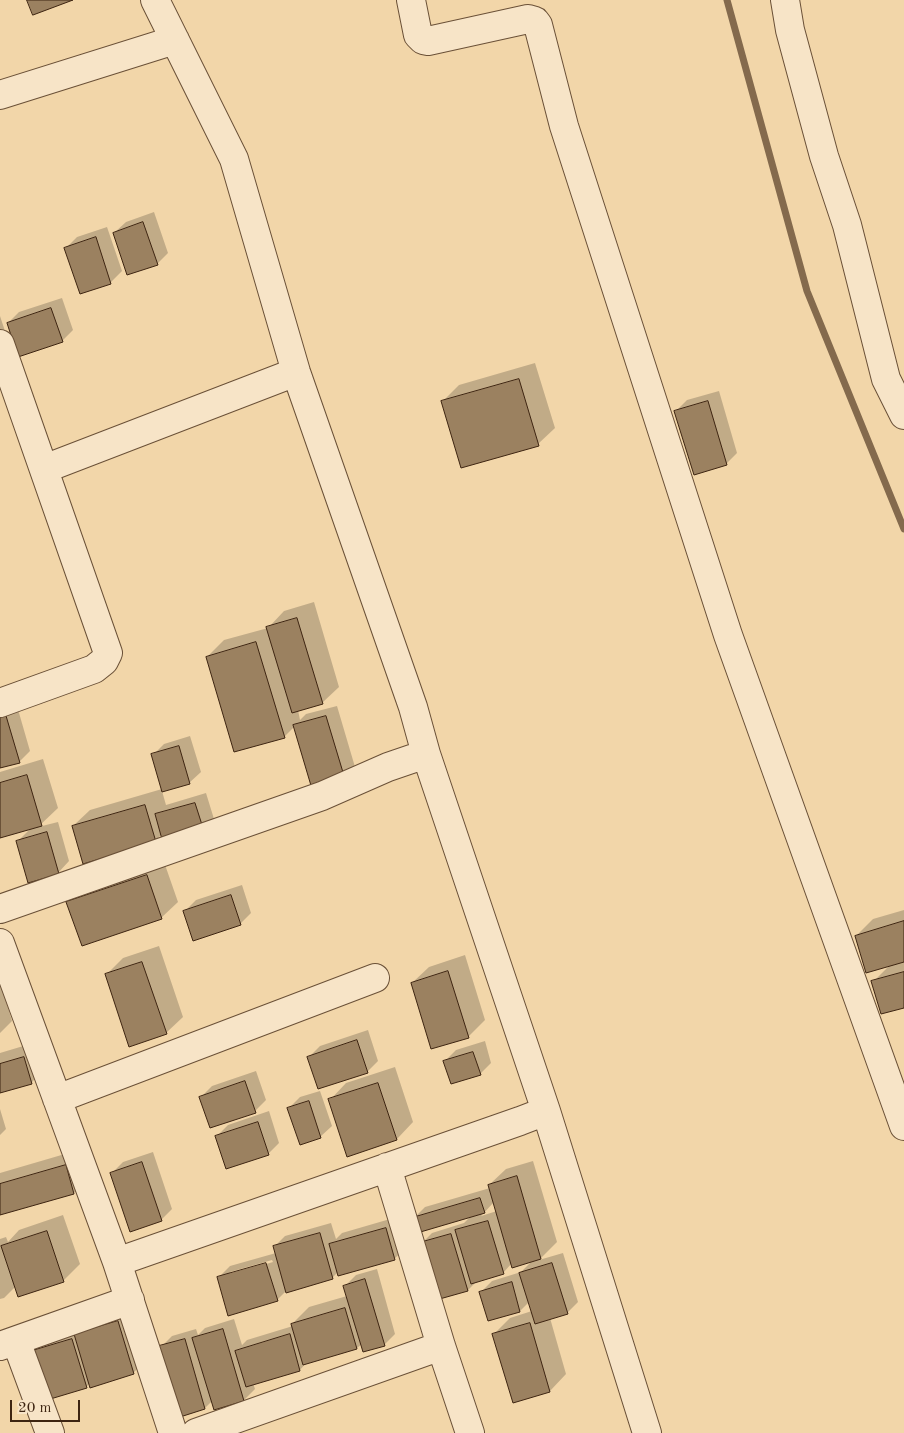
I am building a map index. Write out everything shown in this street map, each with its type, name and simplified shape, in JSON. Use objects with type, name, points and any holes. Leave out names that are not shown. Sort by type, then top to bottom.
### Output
[{"type":"street","points":[[155,0],[234,159],[296,372],[412,708],[546,1111],[647,1433]]},
{"type":"street","points":[[411,0],[418,35],[422,40],[428,41],[528,18],[535,21],[538,25],[564,126],[728,635],[904,1126]]},
{"type":"street","points":[[785,0],[790,30],[824,156],[847,225],[886,379],[904,415]]},
{"type":"street","points":[[0,94],[175,40]]},
{"type":"street","points":[[0,344],[108,653],[104,660],[94,669],[0,703]]},
{"type":"street","points":[[44,469],[296,372]]},
{"type":"street","points":[[0,910],[322,796],[388,767],[426,754]]},
{"type":"street","points":[[0,943],[117,1262],[173,1433]]},
{"type":"street","points":[[57,1100],[375,978]]},
{"type":"street","points":[[117,1262],[546,1111]]},
{"type":"street","points":[[387,1167],[441,1346],[470,1433]]},
{"type":"street","points":[[50,1433],[8,1343],[130,1300]]},
{"type":"street","points":[[196,1433],[441,1346]]},
{"type":"building","points":[[27,0],[73,0],[33,15]]},
{"type":"building","points":[[143,222],[158,265],[127,275],[113,233]]},
{"type":"building","points":[[96,237],[111,284],[80,294],[64,248]]},
{"type":"building","points":[[51,308],[63,342],[18,357],[7,323]]},
{"type":"building","points":[[519,379],[539,446],[461,468],[441,401]]},
{"type":"building","points":[[708,401],[727,465],[694,475],[674,411]]},
{"type":"building","points":[[297,618],[323,704],[292,713],[266,627]]},
{"type":"building","points":[[256,642],[285,738],[234,752],[206,657]]},
{"type":"building","points":[[4,709],[20,763],[0,768],[0,710]]},
{"type":"building","points":[[326,716],[345,779],[312,789],[293,725]]},
{"type":"building","points":[[179,746],[190,784],[162,792],[151,754]]},
{"type":"building","points":[[27,775],[42,826],[0,838],[0,783]]},
{"type":"building","points":[[195,803],[204,831],[163,843],[155,814]]},
{"type":"building","points":[[145,805],[156,842],[83,864],[72,826]]},
{"type":"building","points":[[47,832],[59,874],[28,883],[16,841]]},
{"type":"building","points":[[147,875],[162,919],[82,946],[66,902]]},
{"type":"building","points":[[231,895],[241,925],[193,941],[183,911]]},
{"type":"building","points":[[904,921],[904,962],[866,973],[855,936]]},
{"type":"building","points":[[142,962],[167,1034],[129,1047],[105,974]]},
{"type":"building","points":[[448,971],[469,1038],[431,1049],[411,983]]},
{"type":"building","points":[[904,972],[904,1008],[881,1014],[871,981]]},
{"type":"building","points":[[357,1040],[368,1073],[318,1089],[307,1057]]},
{"type":"building","points":[[473,1052],[481,1075],[451,1084],[443,1061]]},
{"type":"building","points":[[24,1057],[32,1084],[0,1093],[0,1064]]},
{"type":"building","points":[[245,1081],[256,1113],[210,1128],[199,1097]]},
{"type":"building","points":[[378,1083],[397,1140],[347,1157],[328,1099]]},
{"type":"building","points":[[309,1101],[321,1138],[300,1145],[287,1108]]},
{"type":"building","points":[[258,1122],[269,1155],[226,1169],[215,1136]]},
{"type":"building","points":[[142,1162],[162,1221],[130,1232],[110,1173]]},
{"type":"building","points":[[66,1165],[74,1194],[0,1215],[0,1184]]},
{"type":"building","points":[[517,1176],[541,1259],[512,1268],[488,1185]]},
{"type":"building","points":[[480,1198],[485,1213],[417,1233],[412,1218]]},
{"type":"building","points":[[488,1221],[504,1274],[471,1284],[455,1230]]},
{"type":"building","points":[[386,1228],[395,1260],[338,1276],[329,1244]]},
{"type":"building","points":[[47,1231],[64,1282],[18,1297],[1,1246]]},
{"type":"building","points":[[320,1233],[333,1279],[286,1293],[273,1246]]},
{"type":"building","points":[[451,1234],[468,1291],[436,1300],[419,1243]]},
{"type":"building","points":[[266,1263],[278,1301],[228,1316],[217,1277]]},
{"type":"building","points":[[552,1263],[568,1314],[535,1324],[519,1273]]},
{"type":"building","points":[[365,1279],[385,1346],[363,1352],[343,1286]]},
{"type":"building","points":[[512,1282],[520,1312],[488,1321],[479,1292]]},
{"type":"building","points":[[345,1308],[357,1349],[303,1365],[291,1324]]},
{"type":"building","points":[[118,1321],[134,1374],[90,1388],[74,1334]]},
{"type":"building","points":[[530,1323],[550,1392],[513,1403],[492,1334]]},
{"type":"building","points":[[223,1329],[244,1401],[214,1410],[192,1338]]},
{"type":"building","points":[[290,1334],[300,1371],[246,1387],[235,1351]]},
{"type":"building","points":[[72,1339],[87,1388],[47,1400],[32,1351]]},
{"type":"building","points":[[185,1339],[205,1409],[180,1417],[159,1346]]},
{"type":"waterway","points":[[727,0],[807,291],[904,529]]}]
